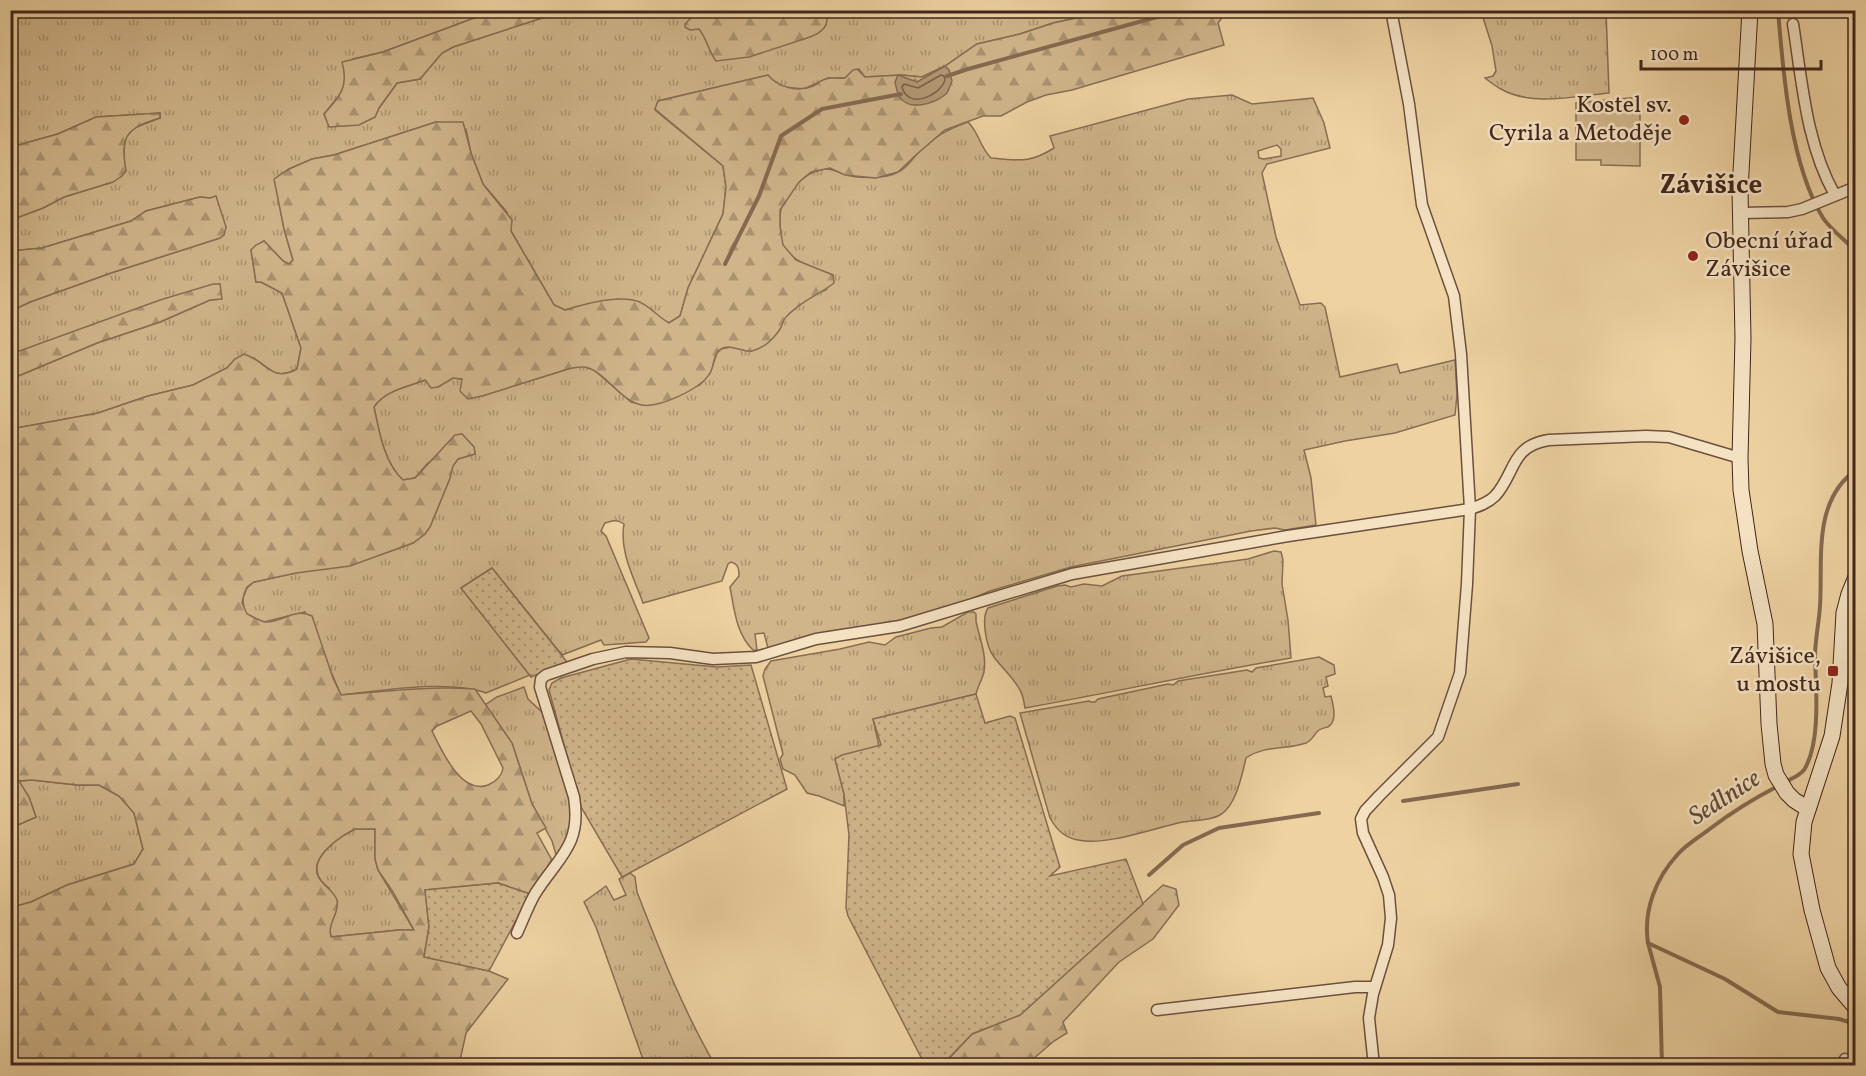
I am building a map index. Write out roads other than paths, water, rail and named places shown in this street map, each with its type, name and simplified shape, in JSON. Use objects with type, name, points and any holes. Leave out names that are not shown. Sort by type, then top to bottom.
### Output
[{"type":"street","points":[[1374,1065],[1369,1018],[1375,987],[1388,945],[1391,918],[1389,896],[1363,833],[1361,819],[1379,796],[1438,737],[1460,673],[1470,509],[1461,354],[1454,296],[1422,205],[1409,104],[1391,10]]},
{"type":"street","points":[[1750,10],[1740,213],[1743,338],[1741,490],[1746,529],[1765,624],[1770,748],[1776,775],[1792,798],[1808,809]]},
{"type":"street","points":[[1793,24],[1811,134],[1831,197]]},
{"type":"street","points":[[1740,213],[1788,212],[1802,209],[1856,187]]},
{"type":"street","points":[[517,933],[535,895],[569,848],[576,826],[574,797],[540,687],[541,679],[546,675],[593,659],[626,652],[670,653],[713,659],[756,657],[816,639],[910,623],[1072,574],[1288,536],[1470,509],[1494,497],[1524,449],[1536,441],[1669,437],[1740,458]]},
{"type":"street","points":[[1856,577],[1844,613],[1840,683],[1832,736],[1804,822],[1801,844],[1807,891],[1828,968],[1839,988],[1856,1008]]},
{"type":"street","points":[[1157,1010],[1355,987],[1375,987]]},
{"type":"water","points":[[945,66],[949,70],[952,81],[947,93],[941,98],[915,105],[908,104],[899,96],[895,82],[898,75],[917,82]]},
{"type":"waterway","points":[[947,76],[1157,17],[1171,10]]},
{"type":"waterway","name":"Sedlnice","points":[[1778,10],[1790,117],[1803,171],[1823,218],[1856,251]]},
{"type":"waterway","points":[[725,264],[759,196],[781,136],[822,109],[901,94]]},
{"type":"waterway","name":"Sedlnice","points":[[1785,782],[1804,770],[1813,745],[1816,715],[1815,651],[1820,606],[1821,551],[1826,515],[1832,498],[1842,483],[1856,470]]},
{"type":"waterway","points":[[1403,801],[1518,784]]},
{"type":"waterway","name":"Sedlnice","points":[[1778,786],[1719,822],[1686,847],[1670,863],[1663,873],[1649,907],[1648,943],[1725,979],[1778,1012],[1839,1019],[1856,1027]]},
{"type":"waterway","points":[[1149,875],[1183,845],[1219,828],[1319,813]]},
{"type":"waterway","points":[[1648,943],[1660,987],[1662,1066]]},
{"type":"place","name":"Kostel sv. Cyrila a Metoděje","points":[[1684,120]]},
{"type":"place","name":"Obecní úřad Závišice","points":[[1693,256]]},
{"type":"place","name":"Závišice, u mostu","points":[[1833,671]]},
{"type":"district","name":"Závišice","points":[[1711,186]]}]
